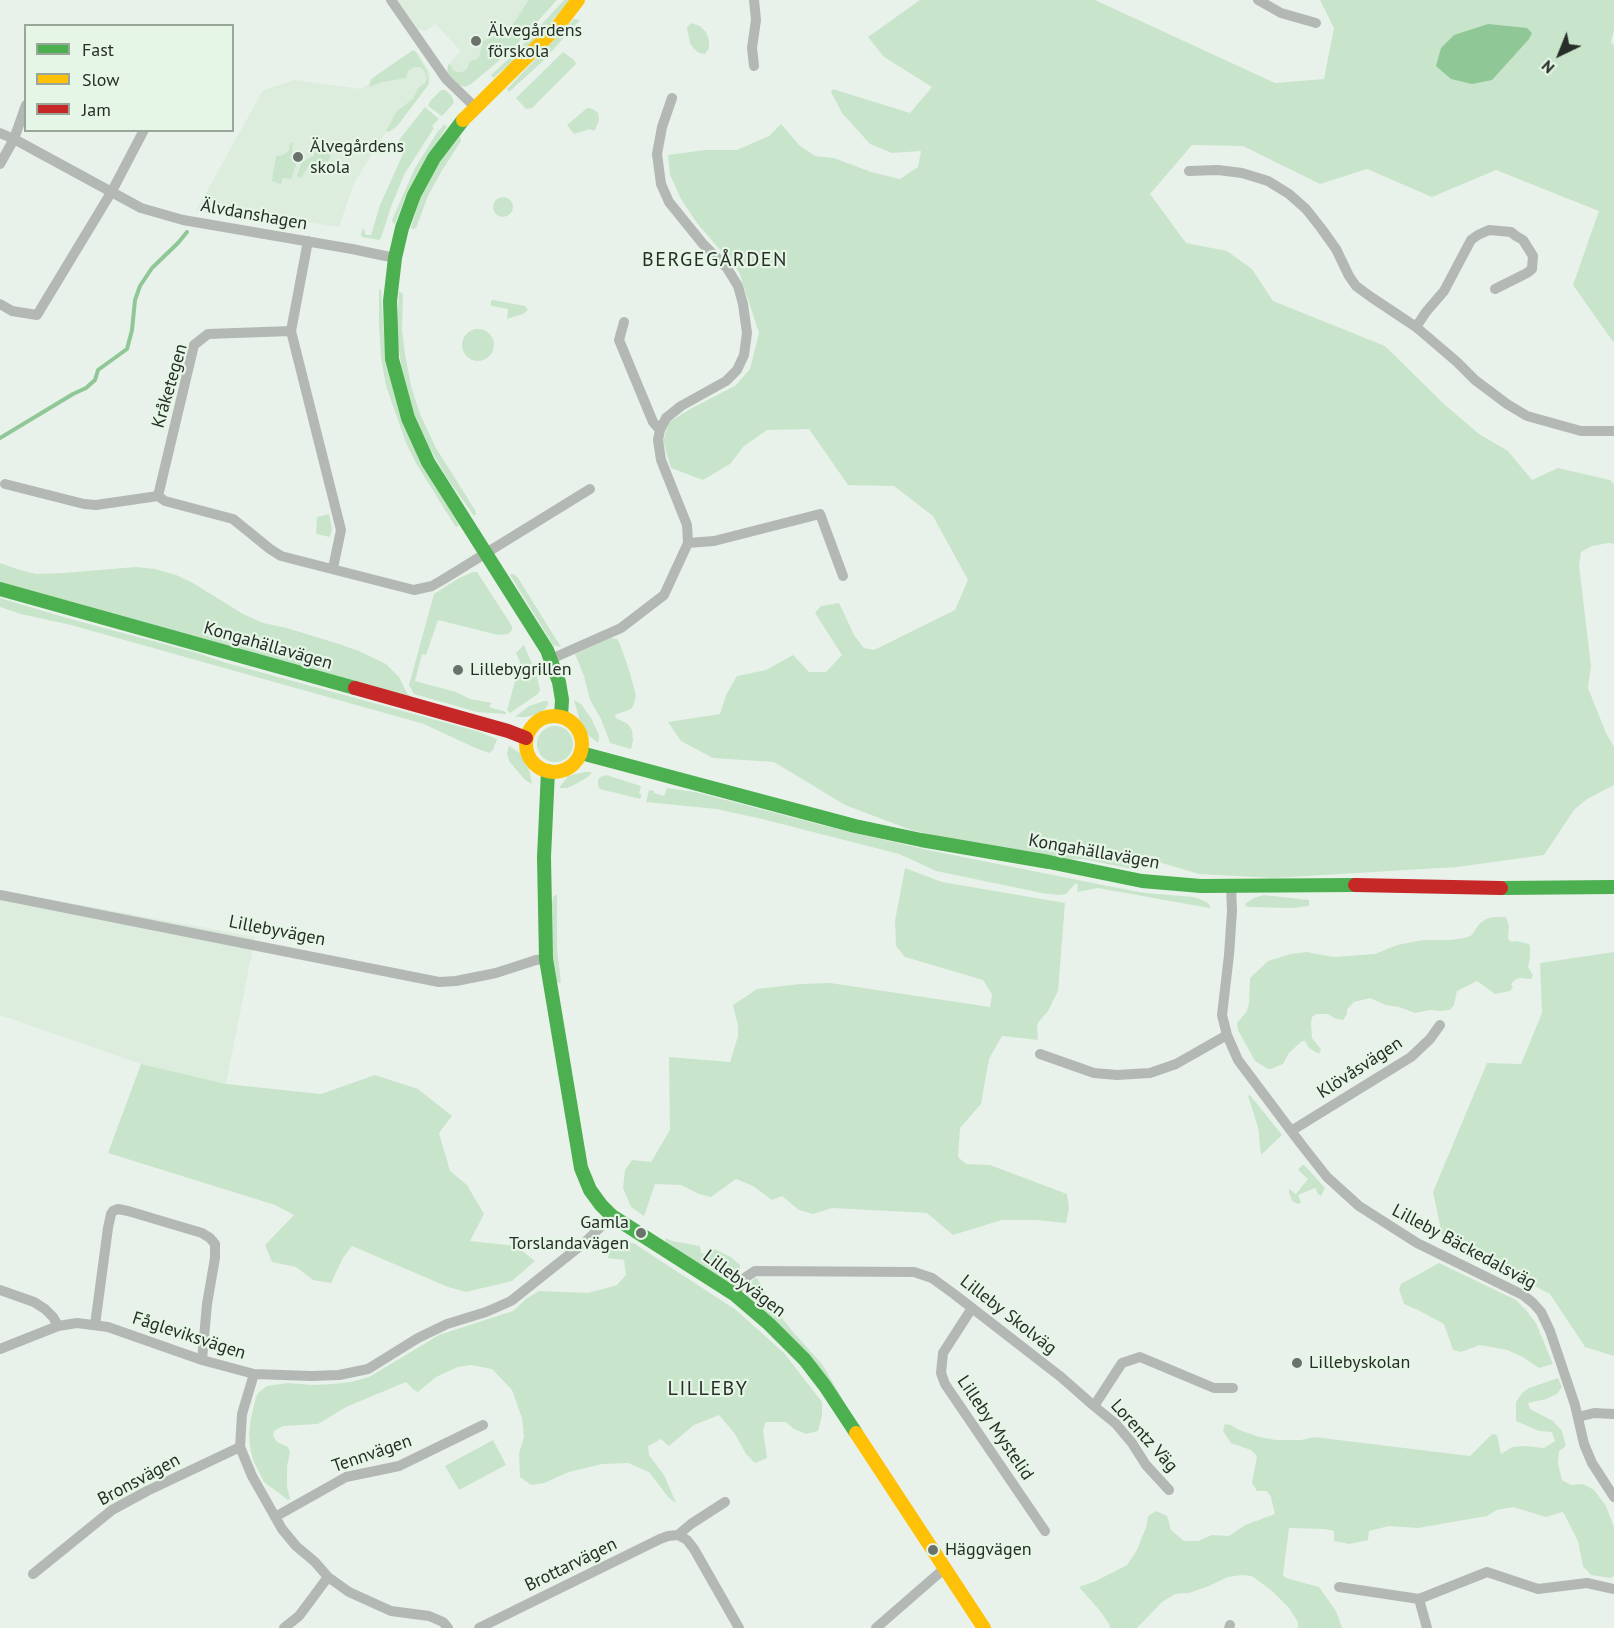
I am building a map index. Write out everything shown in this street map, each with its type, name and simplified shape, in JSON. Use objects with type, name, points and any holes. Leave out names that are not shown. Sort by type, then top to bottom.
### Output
[{"type":"street","points":[[391,0],[446,79],[475,107]]},
{"type":"street","points":[[561,717],[562,700],[559,682],[551,659],[428,462],[415,434],[401,396],[392,359],[390,300],[395,258],[408,210],[434,158],[450,135],[475,107],[533,52],[558,26],[578,0]]},
{"type":"street","points":[[754,0],[756,20],[752,48],[754,66]]},
{"type":"street","points":[[1258,0],[1281,13],[1316,23]]},
{"type":"street","points":[[551,659],[621,628],[664,595],[688,543],[687,525],[661,460],[658,440],[660,430],[666,418],[681,406],[726,381],[737,370],[744,355],[747,333],[738,286],[727,268],[703,244],[669,202],[662,184],[657,154],[662,127],[672,98]]},
{"type":"street","points":[[0,164],[14,139],[24,111]]},
{"type":"street","points":[[0,304],[12,311],[37,315],[112,191],[143,132]]},
{"type":"street","name":"Älvdanshagen","points":[[0,133],[141,208],[183,220],[395,258]]},
{"type":"street","points":[[1189,171],[1218,170],[1242,173],[1268,181],[1306,208],[1336,249],[1356,286],[1416,327],[1493,395],[1527,416],[1581,431],[1614,431]]},
{"type":"street","points":[[1416,327],[1444,291],[1471,240],[1489,230],[1511,232],[1522,240],[1533,256],[1532,269],[1495,289]]},
{"type":"street","points":[[308,241],[291,331],[341,530],[333,568]]},
{"type":"street","points":[[624,322],[619,340],[653,422],[660,430]]},
{"type":"street","name":"Kråketegen","points":[[158,496],[195,345],[208,334],[291,331]]},
{"type":"street","points":[[5,484],[96,505],[158,496],[165,501],[233,519],[281,556],[414,590],[432,586],[590,489]]},
{"type":"street","points":[[688,543],[714,541],[820,514],[843,576]]},
{"type":"street","name":"Kongahällavägen","points":[[0,589],[508,731],[526,738]]},
{"type":"street","points":[[550,716],[561,717],[573,723],[577,728],[582,740],[581,753],[573,765],[567,769],[548,771],[535,765],[530,759],[526,738],[531,728],[539,720],[550,716]]},
{"type":"street","name":"Kongahällavägen","points":[[581,753],[844,823],[921,840],[1142,881],[1189,886],[1614,887]]},
{"type":"street","name":"Lillebyvägen","points":[[548,771],[544,857],[546,959],[580,1168],[590,1190],[612,1216],[734,1294],[769,1324],[805,1360],[825,1386],[984,1628]]},
{"type":"street","name":"Lilleby Bäckedalsväg","points":[[1232,886],[1229,955],[1222,1015],[1227,1035],[1238,1060],[1327,1177],[1359,1206],[1417,1243],[1522,1294],[1541,1312],[1550,1331],[1578,1417],[1584,1444],[1592,1462],[1614,1497]]},
{"type":"street","name":"Lillebyvägen","points":[[0,895],[439,982],[496,973],[546,959]]},
{"type":"street","name":"Klövåsvägen","points":[[1291,1131],[1411,1057],[1440,1025]]},
{"type":"street","points":[[1040,1054],[1094,1073],[1150,1073],[1176,1064],[1227,1035]]},
{"type":"street","points":[[95,1325],[108,1228],[113,1210],[128,1211],[202,1233],[215,1244],[202,1360]]},
{"type":"street","name":"Fågleviksvägen","points":[[0,1349],[58,1326],[77,1323],[128,1333],[144,1341],[202,1360],[254,1374],[339,1375],[368,1369],[418,1338],[447,1324],[486,1312],[511,1301],[584,1243],[612,1216]]},
{"type":"street","name":"Lilleby Skolväg","points":[[734,1294],[746,1277],[755,1271],[914,1272],[932,1278],[1094,1406]]},
{"type":"street","points":[[0,1290],[34,1302],[53,1317],[58,1326]]},
{"type":"street","name":"Lilleby Mystelid","points":[[972,1308],[943,1353],[941,1373],[945,1384],[1045,1531]]},
{"type":"street","points":[[1094,1406],[1122,1363],[1140,1357],[1214,1388],[1233,1388]]},
{"type":"street","points":[[254,1374],[242,1414],[240,1447],[252,1476],[275,1517],[296,1546],[328,1577],[349,1592],[391,1611],[429,1616],[443,1622],[448,1628]]},
{"type":"street","name":"Lorentz Väg","points":[[1094,1406],[1116,1425],[1132,1443],[1146,1465],[1169,1490]]},
{"type":"street","points":[[1578,1417],[1594,1413],[1614,1414]]},
{"type":"street","name":"Tennvägen","points":[[275,1517],[346,1477],[399,1466],[483,1425]]},
{"type":"street","name":"Bronsvägen","points":[[33,1574],[112,1510],[240,1447]]},
{"type":"street","name":"Brottarvägen","points":[[479,1628],[660,1539],[678,1535],[725,1502]]},
{"type":"street","points":[[678,1535],[687,1540],[694,1549],[739,1628]]},
{"type":"street","points":[[876,1628],[945,1568]]},
{"type":"street","points":[[1339,1587],[1419,1599],[1487,1572],[1538,1589],[1587,1583],[1614,1589]]},
{"type":"street","points":[[284,1628],[299,1616],[328,1577]]},
{"type":"street","points":[[1419,1599],[1428,1628]]},
{"type":"shaded area","name":"Älvegårdens förskola","points":[[397,0],[540,0],[457,81],[448,65],[461,51],[435,24],[426,31],[418,29]]},
{"type":"shaded area","points":[[529,0],[557,0],[517,44],[495,64],[471,84],[465,87],[459,85],[447,73],[448,65],[450,64],[456,72],[467,69],[470,61],[479,57],[483,41],[500,34],[514,23]]},
{"type":"shaded area","points":[[564,0],[571,0],[522,54],[493,78],[491,75],[517,51]]},
{"type":"shaded area","points":[[920,0],[1095,0],[1275,83],[1324,79],[1334,28],[1320,0],[1614,0],[1614,30],[1611,42],[1614,45],[1614,343],[1573,285],[1599,211],[1496,170],[1432,197],[1367,169],[1320,184],[1243,146],[1192,145],[1150,194],[1186,243],[1227,251],[1252,269],[1273,301],[1385,346],[1445,405],[1479,434],[1508,451],[1532,480],[1558,468],[1610,480],[1614,484],[1614,544],[1592,546],[1581,552],[1579,565],[1591,666],[1588,688],[1614,747],[1614,785],[1587,799],[1574,810],[1544,855],[1457,867],[1274,878],[1199,874],[1155,861],[1132,869],[1083,859],[1043,860],[911,830],[845,805],[774,762],[713,758],[681,741],[668,722],[720,714],[726,695],[737,676],[766,670],[793,655],[809,672],[826,672],[842,655],[815,613],[821,606],[839,603],[854,635],[864,648],[874,650],[955,610],[968,580],[933,516],[894,486],[848,485],[809,429],[767,430],[744,446],[730,464],[703,480],[671,468],[663,441],[669,422],[735,386],[750,369],[759,333],[739,272],[697,223],[681,199],[670,175],[668,155],[705,150],[737,150],[769,136],[781,124],[799,145],[815,156],[834,158],[871,172],[900,179],[918,167],[921,151],[892,153],[870,144],[842,113],[831,92],[833,89],[910,113],[932,87],[884,57],[868,37]]},
{"type":"shaded area","points":[[574,19],[580,20],[542,62],[509,92],[507,89]]},
{"type":"shaded area","points":[[691,23],[700,26],[706,32],[709,48],[705,54],[699,53],[690,43],[687,28]]},
{"type":"shaded area","points":[[1488,24],[1527,28],[1532,33],[1492,80],[1472,84],[1451,79],[1436,66],[1441,48],[1454,35]]},
{"type":"shaded area","points":[[413,50],[427,71],[429,84],[398,125],[388,132],[386,131],[397,111],[413,99],[418,88],[425,83],[427,78],[424,70],[414,67],[408,71],[406,78],[369,87],[371,79]]},
{"type":"shaded area","name":"Älvegårdens skola","points":[[417,52],[430,73],[430,81],[396,128],[386,132],[354,183],[339,227],[226,210],[216,214],[196,211],[263,90],[295,80],[361,89]]},
{"type":"shaded area","points":[[563,52],[576,64],[532,108],[526,109],[516,98]]},
{"type":"shaded area","points":[[441,90],[451,95],[454,101],[442,116],[428,106]]},
{"type":"shaded area","points":[[425,107],[439,119],[432,126],[434,128],[405,173],[381,238],[379,240],[362,237],[363,228],[366,235],[371,235],[380,205],[403,154],[399,140]]},
{"type":"shaded area","points":[[587,108],[598,113],[599,120],[596,128],[594,131],[590,129],[574,134],[567,125]]},
{"type":"shaded area","points":[[444,125],[447,126],[417,175],[395,224],[393,223],[392,220],[415,168]]},
{"type":"shaded area","points":[[460,136],[461,141],[428,196],[416,228],[412,229],[420,198],[438,164]]},
{"type":"shaded area","points":[[294,142],[292,150],[297,162],[291,179],[283,178],[281,184],[272,181],[276,156],[283,155]]},
{"type":"shaded area","points":[[319,145],[323,146],[331,156],[324,168],[311,161],[301,178],[297,176],[302,162],[313,156]]},
{"type":"shaded area","points":[[503,197],[510,200],[513,207],[510,214],[503,217],[496,214],[493,207],[496,200]]},
{"type":"shaded area","points":[[381,289],[385,350],[420,460],[459,525],[457,527],[416,463],[406,443],[386,386],[379,325],[379,290]]},
{"type":"shaded area","points":[[399,291],[403,294],[402,330],[405,354],[411,386],[420,414],[436,448],[475,510],[474,516],[447,478],[413,413],[403,376],[397,338]]},
{"type":"shaded area","points":[[493,300],[525,306],[528,310],[507,319],[508,309],[491,306]]},
{"type":"shaded area","points":[[478,329],[489,334],[494,345],[489,356],[478,361],[467,356],[462,345],[467,334]]},
{"type":"shaded area","points":[[329,514],[332,529],[330,537],[316,534],[317,517]]},
{"type":"shaded area","points":[[0,563],[36,574],[135,567],[155,569],[176,575],[263,623],[339,644],[386,664],[399,677],[411,697],[0,582]]},
{"type":"shaded area","points":[[473,572],[477,572],[512,626],[512,630],[508,634],[498,635],[438,620],[426,655],[422,654],[415,681],[456,692],[470,699],[492,703],[489,707],[506,712],[506,714],[477,712],[414,694],[409,685],[434,594]]},
{"type":"shaded area","points":[[511,574],[518,578],[561,647],[553,645]]},
{"type":"shaded area","points":[[0,598],[480,732],[497,739],[493,750],[489,753],[424,724],[71,625],[21,614],[0,607]]},
{"type":"shaded area","points":[[611,638],[617,639],[620,644],[636,696],[631,709],[615,715],[616,718],[628,724],[632,730],[631,749],[610,743],[601,719],[590,700],[575,654]]},
{"type":"shaded area","points":[[524,645],[536,673],[540,690],[538,694],[510,713],[507,710],[520,662],[516,653]]},
{"type":"shaded area","points":[[574,700],[581,704],[591,718],[599,735],[598,743],[587,734],[580,721]]},
{"type":"shaded area","points":[[544,701],[549,703],[538,714],[515,717],[529,706]]},
{"type":"shaded area","points":[[555,726],[568,731],[573,744],[568,757],[555,762],[542,757],[537,744],[542,731]]},
{"type":"shaded area","points":[[509,746],[520,753],[530,773],[532,784],[525,780],[509,761],[507,753]]},
{"type":"shaded area","points":[[592,772],[574,785],[559,788],[568,776]]},
{"type":"shaded area","points":[[606,775],[641,786],[640,799],[600,789],[598,780]]},
{"type":"shaded area","points":[[667,788],[695,792],[928,850],[1145,893],[1194,897],[1207,902],[1211,907],[1098,888],[1077,892],[1076,883],[1066,894],[1042,893],[936,871],[899,854],[762,819],[716,809],[646,802],[649,790],[664,796]]},
{"type":"shaded area","points":[[905,868],[942,882],[1065,903],[1058,991],[1048,1011],[1037,1024],[1038,1040],[1002,1036],[989,1059],[981,1104],[960,1128],[958,1157],[966,1164],[990,1165],[1067,1194],[1069,1208],[1066,1223],[1002,1220],[953,1235],[927,1213],[832,1208],[813,1214],[799,1210],[782,1196],[772,1200],[753,1186],[736,1179],[711,1197],[681,1185],[655,1184],[644,1216],[631,1207],[623,1188],[625,1170],[632,1160],[651,1162],[670,1130],[669,1057],[730,1062],[738,1036],[733,1005],[757,989],[830,983],[990,1007],[992,994],[983,980],[905,957],[896,946],[895,921]]},
{"type":"shaded area","points":[[0,890],[255,937],[226,1084],[141,1064],[0,1015]]},
{"type":"shaded area","points":[[557,894],[557,949],[561,983],[554,982],[549,923],[553,897]]},
{"type":"shaded area","points":[[1264,895],[1309,900],[1309,906],[1292,908],[1245,906],[1254,898]]},
{"type":"shaded area","points":[[1493,917],[1506,917],[1509,926],[1508,939],[1512,942],[1529,944],[1530,947],[1528,967],[1533,975],[1531,979],[1516,979],[1511,984],[1513,987],[1510,991],[1495,994],[1477,981],[1457,991],[1454,1005],[1450,1010],[1415,1013],[1370,998],[1354,1002],[1347,1009],[1343,1020],[1328,1014],[1317,1014],[1312,1017],[1311,1022],[1312,1038],[1321,1049],[1319,1054],[1309,1048],[1305,1041],[1302,1041],[1289,1053],[1283,1064],[1271,1069],[1255,1061],[1238,1030],[1237,1023],[1247,1011],[1249,1003],[1250,978],[1268,961],[1307,952],[1333,957],[1375,954],[1397,945],[1423,940],[1465,938],[1472,935],[1479,924]]},
{"type":"shaded area","points":[[1614,952],[1614,1356],[1585,1347],[1550,1294],[1443,1240],[1433,1192],[1487,1063],[1521,1064],[1542,1013],[1540,963]]},
{"type":"shaded area","points":[[141,1064],[226,1084],[321,1094],[375,1075],[418,1089],[452,1116],[439,1133],[450,1171],[467,1185],[484,1214],[470,1241],[516,1246],[535,1261],[512,1281],[466,1292],[448,1287],[352,1246],[343,1258],[331,1283],[313,1280],[296,1267],[272,1262],[265,1245],[294,1215],[275,1205],[108,1153]]},
{"type":"shaded area","points":[[1250,1095],[1282,1135],[1261,1155],[1258,1127],[1248,1096]]},
{"type":"shaded area","points":[[1302,1165],[1325,1188],[1321,1196],[1315,1188],[1298,1195],[1301,1203],[1298,1204],[1292,1201],[1289,1189],[1296,1194],[1308,1179],[1298,1170]]},
{"type":"shaded area","points":[[666,1238],[700,1246],[701,1253],[706,1254],[710,1247],[731,1257],[740,1265],[740,1273],[732,1281],[725,1282],[666,1242]]},
{"type":"shaded area","points":[[623,1240],[635,1244],[736,1310],[784,1353],[822,1402],[822,1416],[818,1431],[806,1434],[794,1429],[786,1422],[766,1422],[763,1430],[767,1458],[755,1463],[719,1415],[694,1425],[669,1446],[661,1439],[648,1446],[649,1455],[664,1475],[676,1503],[668,1497],[649,1472],[628,1463],[602,1464],[531,1485],[520,1477],[519,1453],[524,1437],[522,1418],[512,1390],[492,1369],[471,1365],[458,1367],[436,1377],[418,1392],[406,1382],[346,1407],[318,1424],[283,1426],[274,1431],[273,1436],[277,1442],[288,1447],[290,1452],[287,1487],[290,1499],[288,1500],[264,1482],[253,1460],[249,1433],[256,1397],[267,1386],[288,1383],[333,1384],[369,1377],[439,1335],[513,1311],[539,1291],[588,1293],[617,1285],[626,1275],[624,1260],[608,1258],[611,1245]]},
{"type":"shaded area","points":[[1439,1263],[1516,1300],[1536,1323],[1553,1364],[1539,1368],[1507,1350],[1480,1345],[1461,1352],[1453,1350],[1444,1324],[1404,1304],[1399,1289],[1401,1284]]},
{"type":"shaded area","points":[[755,1278],[775,1309],[822,1364],[853,1417],[749,1301],[747,1291],[749,1284]]},
{"type":"shaded area","points":[[1558,1378],[1562,1387],[1557,1394],[1528,1403],[1530,1409],[1553,1421],[1562,1431],[1566,1446],[1559,1451],[1558,1464],[1562,1480],[1571,1485],[1583,1484],[1594,1490],[1606,1506],[1614,1527],[1614,1576],[1611,1578],[1591,1575],[1583,1566],[1578,1541],[1563,1512],[1546,1517],[1513,1507],[1497,1510],[1487,1516],[1418,1528],[1389,1526],[1369,1531],[1368,1540],[1349,1544],[1334,1541],[1334,1531],[1289,1528],[1283,1575],[1286,1578],[1319,1587],[1336,1611],[1342,1628],[1298,1628],[1298,1622],[1289,1608],[1252,1576],[1228,1577],[1189,1593],[1175,1594],[1162,1602],[1137,1628],[1110,1628],[1101,1612],[1079,1587],[1127,1565],[1137,1550],[1148,1516],[1156,1511],[1167,1516],[1171,1530],[1184,1541],[1198,1541],[1212,1535],[1229,1536],[1245,1525],[1275,1514],[1271,1497],[1267,1491],[1257,1491],[1252,1483],[1257,1456],[1251,1450],[1231,1443],[1223,1431],[1225,1424],[1259,1437],[1276,1440],[1301,1440],[1314,1437],[1470,1456],[1492,1434],[1497,1435],[1501,1454],[1512,1447],[1544,1448],[1555,1441],[1552,1432],[1539,1431],[1516,1421],[1516,1402],[1529,1388]]},
{"type":"shaded area","points":[[493,1440],[506,1465],[459,1490],[445,1466]]},
{"type":"waterway","points":[[0,438],[86,388],[95,380],[98,370],[127,349],[132,330],[135,300],[140,286],[152,268],[187,232]]},
{"type":"traffic: fast","points":[[463,120],[434,158],[414,195],[402,228],[395,258],[390,301],[392,359],[408,418],[428,462],[547,650],[559,682],[562,700],[561,716]]},
{"type":"traffic: fast","points":[[0,589],[355,688]]},
{"type":"traffic: fast","points":[[581,753],[855,826],[1142,881],[1201,886],[1355,885]]},
{"type":"traffic: fast","points":[[548,771],[544,857],[546,959],[581,1168],[590,1190],[612,1216],[734,1294],[769,1324],[805,1360],[856,1433]]},
{"type":"traffic: fast","points":[[1501,888],[1614,887]]},
{"type":"traffic: slow","points":[[463,120],[558,26],[578,0]]},
{"type":"traffic: slow","points":[[549,716],[559,716],[574,724],[580,733],[582,744],[580,755],[574,764],[559,772],[549,772],[538,767],[531,760],[526,749],[526,739],[531,728],[538,721],[549,716]]},
{"type":"traffic: slow","points":[[856,1433],[984,1628]]},
{"type":"traffic: jam","points":[[355,688],[526,738]]},
{"type":"traffic: jam","points":[[1355,885],[1501,888]]},
{"type":"place","name":"Älvegårdens förskola","points":[[476,41]]},
{"type":"place","name":"Älvegårdens skola","points":[[298,157]]},
{"type":"place","name":"Lillebygrillen","points":[[458,670]]},
{"type":"place","name":"Gamla Torslandavägen","points":[[641,1233]]},
{"type":"place","name":"Lillebyskolan","points":[[1297,1363]]},
{"type":"place","name":"Häggvägen","points":[[933,1550]]},
{"type":"district","name":"BERGEGÅRDEN","points":[[715,260]]},
{"type":"district","name":"LILLEBY","points":[[708,1389]]}]
